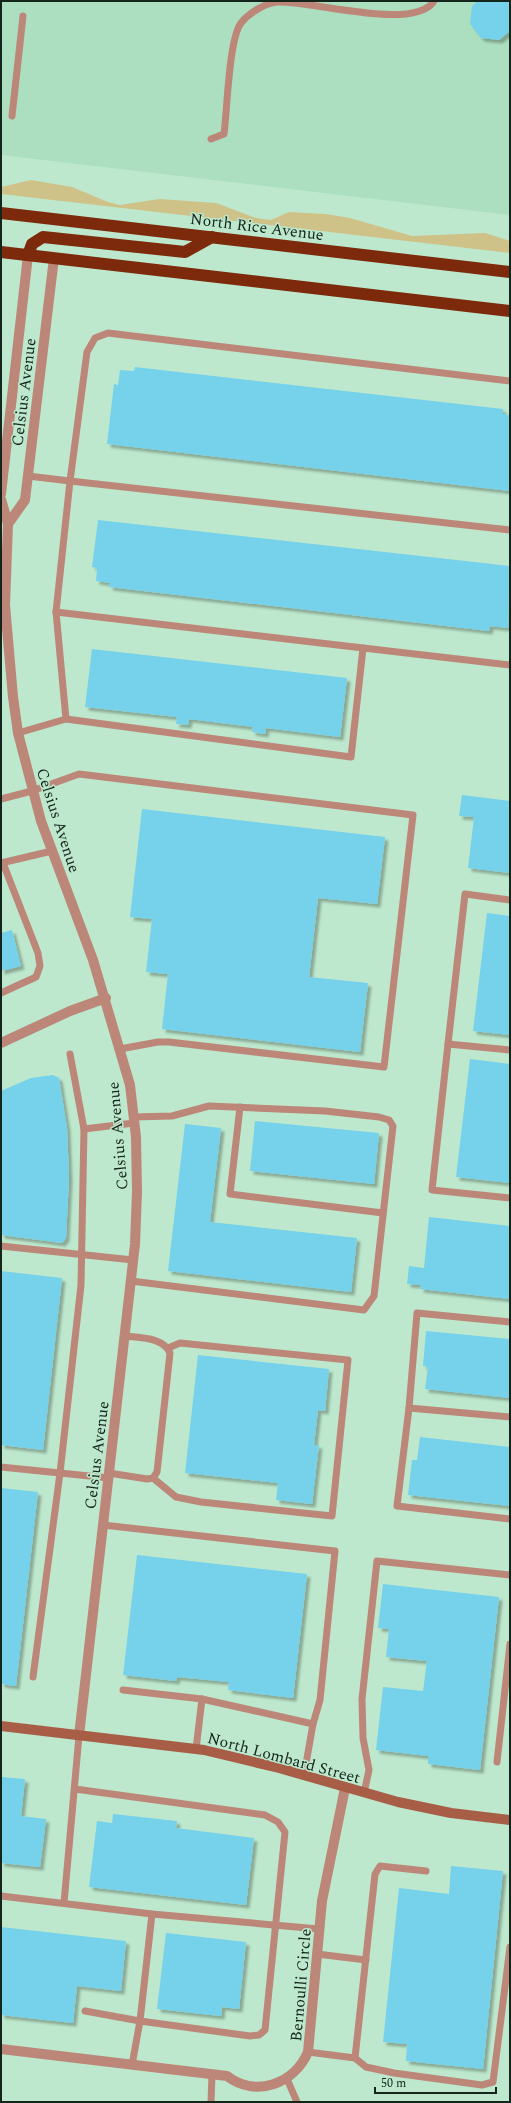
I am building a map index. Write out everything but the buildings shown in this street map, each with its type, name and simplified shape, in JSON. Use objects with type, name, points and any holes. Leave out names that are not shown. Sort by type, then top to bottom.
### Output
[{"type":"highway","name":"North Rice Avenue","points":[[1,213],[510,272]]},
{"type":"highway","points":[[28,255],[32,244],[43,237],[186,252],[212,237]]},
{"type":"highway","points":[[1,252],[510,311]]},
{"type":"street","name":"Celsius Avenue","points":[[1,494],[28,255]]},
{"type":"street","name":"Celsius Avenue","points":[[8,524],[25,500],[54,258]]},
{"type":"street","name":"Celsius Avenue","points":[[1,499],[8,524],[3,582],[4,640],[18,733],[32,791],[52,851],[106,998],[130,1085],[134,1120],[138,1192],[133,1260],[79,1736]]},
{"type":"street","points":[[1,1043],[70,1011],[106,998]]},
{"type":"street","name":"North Lombard Street","points":[[1,1726],[196,1749],[279,1768],[398,1802],[451,1813],[510,1820]]},
{"type":"street","name":"Bernoulli Circle","points":[[1,2049],[227,2076],[245,2085],[259,2087],[274,2085],[287,2079],[298,2069],[308,2052],[322,1901],[345,1788]]},
{"type":"lane","points":[[211,139],[224,134],[232,54],[241,23],[259,8],[278,2],[395,15],[418,12],[434,1]]},
{"type":"lane","points":[[12,116],[23,16]]},
{"type":"lane","points":[[66,719],[56,612],[70,481],[87,352],[95,338],[108,333],[510,381]]},
{"type":"lane","points":[[28,476],[510,530]]},
{"type":"lane","points":[[56,612],[510,665]]},
{"type":"lane","points":[[18,733],[66,719],[351,757],[363,648]]},
{"type":"lane","points":[[1,799],[32,791],[79,774],[413,815],[384,1067],[169,1042],[158,1042],[120,1049]]},
{"type":"lane","points":[[1,994],[36,978],[40,966],[38,953],[2,863],[52,851]]},
{"type":"lane","points":[[510,900],[465,894],[432,1190],[510,1198]]},
{"type":"lane","points":[[448,1044],[510,1050]]},
{"type":"lane","points":[[33,1677],[60,1473],[81,1285],[84,1129],[70,1054]]},
{"type":"lane","points":[[84,1129],[134,1120],[172,1116],[209,1106],[325,1111],[389,1120],[393,1126],[374,1296],[364,1310],[131,1281]]},
{"type":"lane","points":[[240,1107],[230,1194],[383,1213]]},
{"type":"lane","points":[[1,1246],[133,1260]]},
{"type":"lane","points":[[510,1322],[417,1313],[409,1408],[397,1506],[510,1519]]},
{"type":"lane","points":[[1,1467],[60,1473],[147,1479],[153,1478],[157,1472],[170,1353],[168,1348],[151,1339],[125,1336]]},
{"type":"lane","points":[[153,1478],[176,1497],[201,1502],[332,1516],[348,1360],[180,1343],[168,1348]]},
{"type":"lane","points":[[409,1408],[510,1417]]},
{"type":"lane","points":[[103,1525],[335,1551],[320,1700],[313,1724],[304,1775]]},
{"type":"lane","points":[[364,1793],[369,1770],[363,1738],[362,1699],[377,1561],[510,1575]]},
{"type":"lane","points":[[497,1762],[510,1644]]},
{"type":"lane","points":[[123,1690],[202,1699],[313,1724]]},
{"type":"lane","points":[[196,1749],[202,1699]]},
{"type":"lane","points":[[64,1903],[79,1736]]},
{"type":"lane","points":[[75,1789],[264,1815],[278,1822],[285,1832],[265,2030],[259,2035],[250,2036],[140,2021],[85,2011]]},
{"type":"lane","points":[[355,2058],[375,1874],[380,1866],[426,1871]]},
{"type":"lane","points":[[1,1896],[152,1914],[319,1929]]},
{"type":"lane","points":[[132,2065],[140,2021],[152,1914]]},
{"type":"lane","points":[[308,2052],[355,2058],[366,2067],[394,2073],[482,2085],[492,2082],[510,1947]]},
{"type":"lane","points":[[317,1954],[366,1960]]},
{"type":"lane","points":[[211,2102],[212,2074]]},
{"type":"lane","points":[[287,2079],[296,2102]]},
{"type":"shaded area","points":[[1,1],[510,1],[510,215],[1,155]]},
{"type":"shaded area","points":[[31,180],[72,187],[108,202],[120,205],[159,199],[216,203],[256,218],[271,220],[289,212],[326,214],[350,218],[412,236],[485,233],[510,241],[510,253],[1,194],[1,187]]}]
